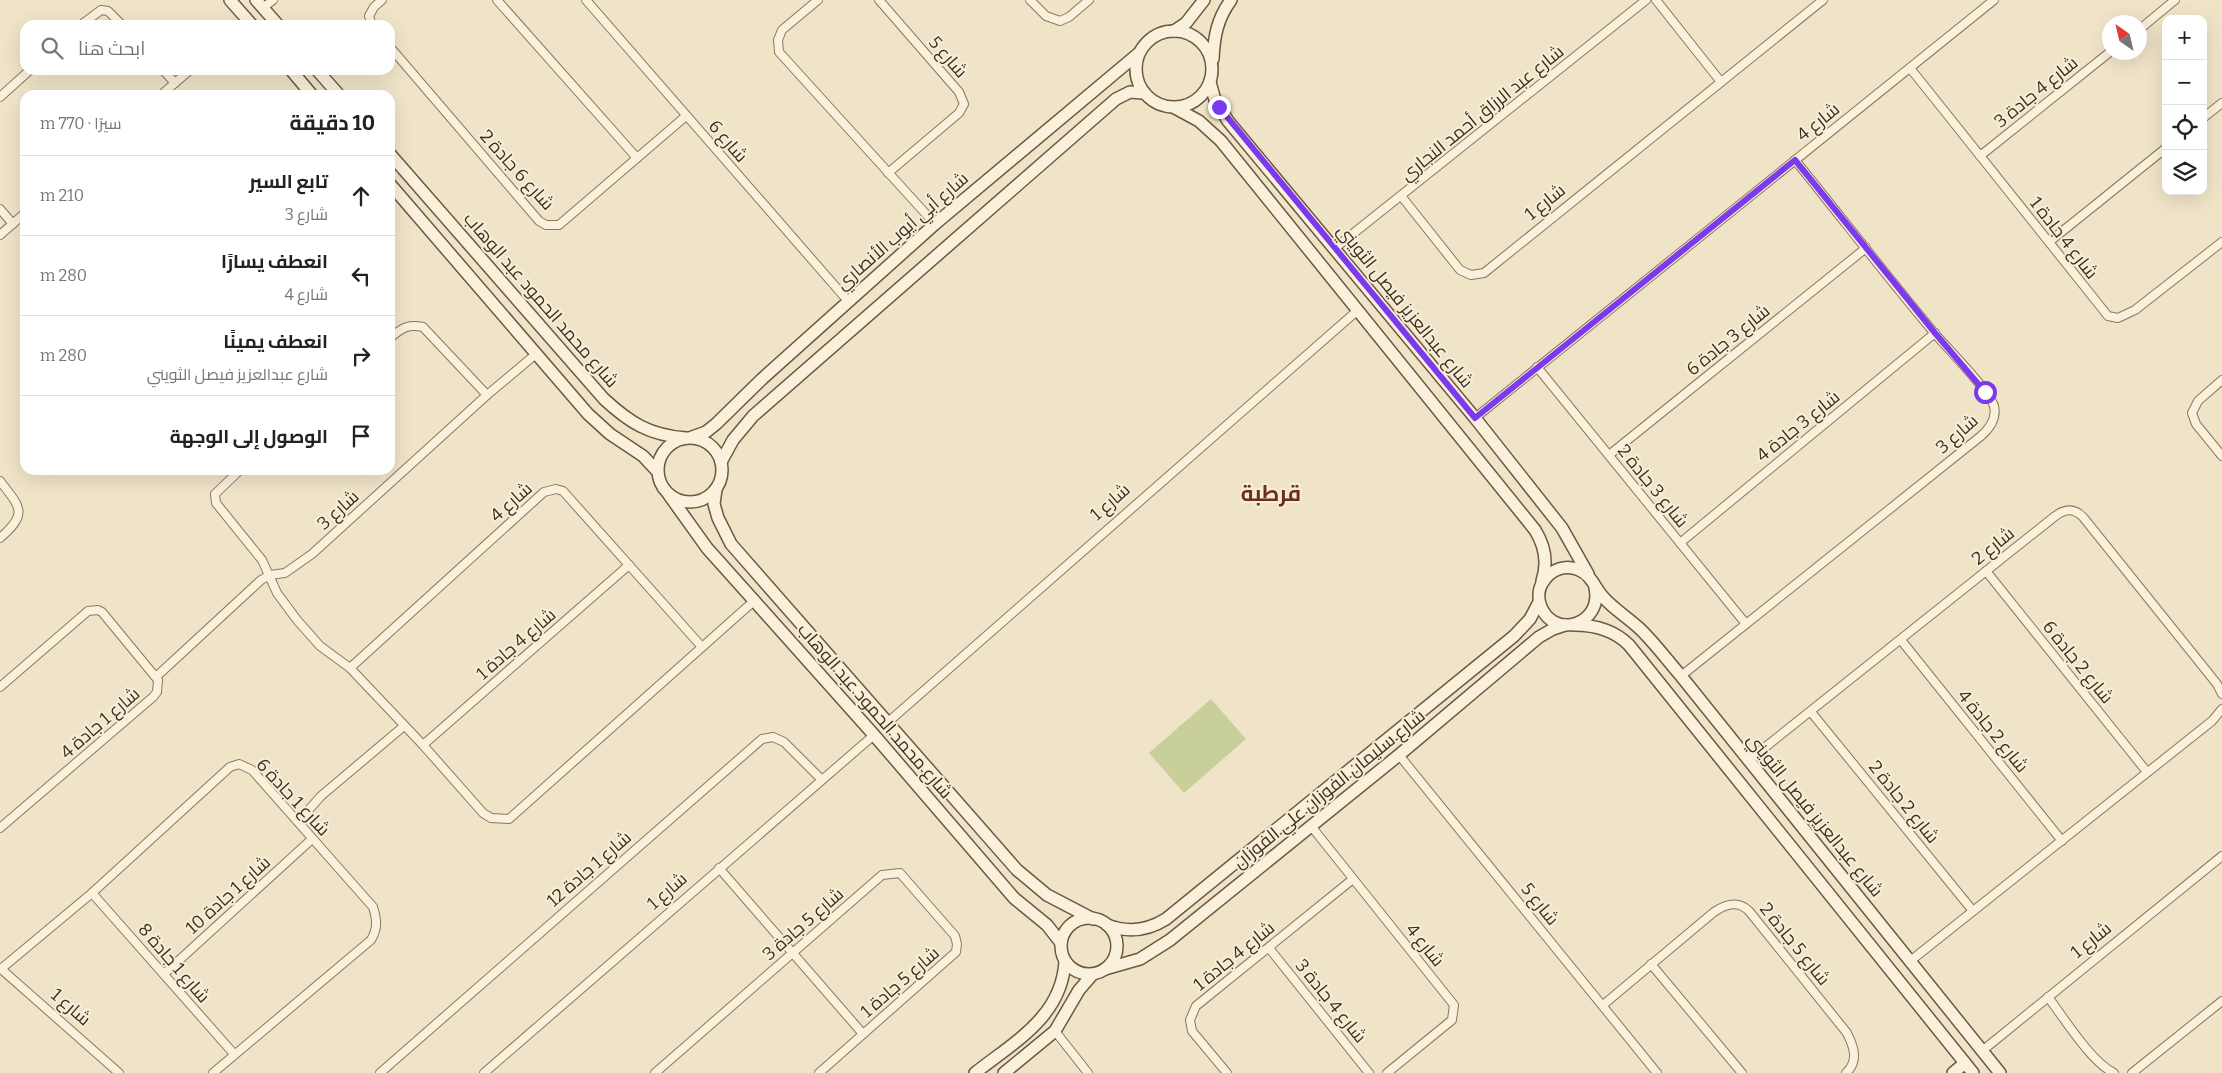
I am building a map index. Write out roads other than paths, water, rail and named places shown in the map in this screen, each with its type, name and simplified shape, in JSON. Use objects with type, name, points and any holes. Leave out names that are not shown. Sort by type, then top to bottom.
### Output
[{"type":"street","points":[[230,0],[245,20]]},
{"type":"street","points":[[272,0],[260,4],[274,20]]},
{"type":"street","points":[[370,20],[369,16],[374,6],[382,0]]},
{"type":"street","points":[[497,0],[637,158]]},
{"type":"street","name":"شارع 6","points":[[586,0],[848,301]]},
{"type":"street","points":[[818,0],[782,30],[778,40],[779,52],[935,224]]},
{"type":"street","name":"شارع 5","points":[[879,0],[959,92],[964,104],[959,113],[888,173]]},
{"type":"street","points":[[1030,0],[1046,16],[1060,21],[1069,17],[1089,0]]},
{"type":"street","points":[[1204,0],[1190,18],[1174,31],[1154,36],[1145,43],[1139,53],[1135,64],[1135,76],[1143,93],[1155,104],[1166,108],[1181,108],[1195,102],[1206,91],[1213,66],[1216,30],[1223,12],[1231,0]]},
{"type":"street","name":"شارع عبد الرزاق أحمد النجاري","points":[[1336,248],[1646,0]]},
{"type":"street","points":[[1656,0],[1721,82]]},
{"type":"street","name":"شارع 1","points":[[1402,196],[1456,267],[1467,274],[1484,273],[1823,0]]},
{"type":"street","name":"شارع 4","points":[[1475,418],[1994,0]]},
{"type":"street","points":[[2147,23],[2175,0]]},
{"type":"street","points":[[88,20],[101,10],[108,11],[117,20]]},
{"type":"street","points":[[1174,31],[1191,35],[1202,42],[1209,53],[1213,66]]},
{"type":"street","name":"شارع 6 جادة 2","points":[[395,53],[539,221],[546,225],[559,225],[686,116]]},
{"type":"street","name":"شارع أبي أيوب الأنصاري","points":[[689,438],[706,432],[716,424],[848,301],[935,224],[1139,53]]},
{"type":"street","name":"شارع 4 جادة 3","points":[[1980,156],[2102,58]]},
{"type":"street","name":"شارع 4 جادة 1","points":[[1910,68],[2104,312],[2114,318],[2122,317],[2135,310],[2222,242]]},
{"type":"street","points":[[0,97],[24,75]]},
{"type":"street","points":[[168,75],[175,83]]},
{"type":"street","points":[[167,90],[184,75]]},
{"type":"street","points":[[295,75],[308,90]]},
{"type":"street","points":[[321,75],[335,90]]},
{"type":"street","name":"شارع عبدالعزيز فيصل الثويني","points":[[1210,82],[1212,95],[1224,115],[1336,248],[1562,528],[1593,583],[1613,607],[1642,631],[1681,676],[2000,1073]]},
{"type":"street","points":[[721,462],[733,440],[754,416],[1028,175],[1116,99],[1130,92],[1143,93]]},
{"type":"street","points":[[2207,115],[2222,102]]},
{"type":"street","points":[[1175,108],[1199,121],[1221,141],[1535,530],[1544,552],[1545,571],[1540,602],[1548,617],[1558,623],[1602,628],[1623,639],[1821,882],[1973,1073]]},
{"type":"street","points":[[2049,242],[2164,150]]},
{"type":"street","points":[[1012,159],[1022,164],[1028,175]]},
{"type":"street","name":"شارع محمد الحمود عبد الوهاب","points":[[395,160],[583,376],[621,414],[653,433],[689,438]]},
{"type":"street","name":"شارع 3","points":[[1681,676],[1974,442],[1991,425],[1994,408],[1991,400],[1795,160]]},
{"type":"street","name":"شارع محمد الحمود عبد الوهاب","points":[[395,190],[588,414],[616,438],[643,456],[657,471]]},
{"type":"street","points":[[0,209],[13,224]]},
{"type":"street","points":[[0,235],[20,218]]},
{"type":"street","name":"شارع 3 جادة 6","points":[[1609,456],[1866,248]]},
{"type":"street","points":[[489,297],[499,293],[503,284]]},
{"type":"street","points":[[506,317],[510,307],[521,305]]},
{"type":"street","name":"شارع 1","points":[[887,723],[1358,310]]},
{"type":"street","points":[[395,334],[403,327],[412,325],[423,327],[487,396]]},
{"type":"street","name":"شارع 3 جادة 4","points":[[1680,543],[1935,333]]},
{"type":"street","name":"شارع 3","points":[[156,676],[260,580],[270,575],[285,573],[312,554],[536,354]]},
{"type":"street","name":"شارع 3 جادة 2","points":[[1537,367],[1746,624]]},
{"type":"street","points":[[2222,380],[2198,401],[2192,413],[2196,424],[2222,456]]},
{"type":"street","points":[[689,438],[703,440],[713,447],[721,462],[722,473],[716,489],[707,497],[696,502],[679,501],[669,495],[659,482],[658,460],[671,443],[689,438]]},
{"type":"street","points":[[235,475],[215,494],[216,503],[262,560],[277,593],[297,620],[320,646],[350,668],[483,813],[492,818],[510,819],[755,600]]},
{"type":"street","points":[[0,480],[17,503],[19,512],[17,520],[0,538]]},
{"type":"street","name":"شارع 4","points":[[350,668],[544,492],[556,489],[563,491],[702,648]]},
{"type":"street","name":"شارع محمد الحمود عبد الوهاب","points":[[716,489],[714,504],[718,518],[731,544],[887,723],[1025,878],[1062,904],[1093,919]]},
{"type":"street","name":"شارع محمد الحمود عبد الوهاب","points":[[669,495],[707,548],[874,735],[1014,898],[1047,924],[1061,943]]},
{"type":"street","name":"شارع 2","points":[[1749,760],[1812,712],[2058,514],[2066,510],[2076,511],[2083,517],[2217,684],[2222,694]]},
{"type":"street","name":"شارع 4 جادة 1","points":[[422,745],[629,565]]},
{"type":"street","points":[[1542,584],[1552,572],[1562,568],[1577,569],[1593,583],[1596,599],[1594,609],[1587,618],[1570,625]]},
{"type":"street","name":"شارع 2 جادة 6","points":[[1986,572],[2148,772]]},
{"type":"street","name":"شارع سليمان الفوزان علي الفوزان","points":[[1107,925],[1133,930],[1150,927],[1166,918],[1520,631],[1540,602]]},
{"type":"street","name":"شارع 1 جادة 4","points":[[0,687],[88,611],[93,610],[102,612],[156,676],[158,685],[153,697],[0,828]]},
{"type":"street","name":"شارع سليمان الفوزان علي الفوزان","points":[[1105,969],[1134,961],[1160,947],[1399,755],[1543,634],[1553,629],[1570,625]]},
{"type":"street","name":"شارع 2 جادة 4","points":[[1901,640],[2062,841]]},
{"type":"street","points":[[1476,667],[1483,673],[1487,682]]},
{"type":"street","points":[[1909,962],[2212,721],[2222,709]]},
{"type":"street","name":"شارع 2 جادة 2","points":[[1812,712],[1972,911]]},
{"type":"street","points":[[298,822],[321,796],[404,726]]},
{"type":"street","name":"شارع 1","points":[[484,1073],[874,735]]},
{"type":"street","name":"شارع 1 جادة 12","points":[[380,1073],[762,739],[773,737],[784,742],[821,779]]},
{"type":"street","name":"شارع 5","points":[[1399,755],[1657,1073]]},
{"type":"street","name":"شارع 1 جادة 6","points":[[1,969],[92,893],[230,767],[239,764],[252,770],[373,908],[377,930],[371,940],[213,1073]]},
{"type":"street","name":"شارع 4","points":[[1311,826],[1454,1005],[1452,1020],[1387,1073]]},
{"type":"street","name":"شارع 1 جادة 10","points":[[164,974],[312,839]]},
{"type":"street","points":[[1802,859],[1811,861],[1815,859],[1819,851],[1818,846]]},
{"type":"street","name":"شارع 1","points":[[1982,1051],[2222,856]]},
{"type":"street","name":"شارع 5 جادة 1","points":[[719,868],[863,1034]]},
{"type":"street","points":[[1821,882],[1823,873],[1832,868],[1837,869]]},
{"type":"street","name":"شارع 5 جادة 3","points":[[655,1073],[882,875],[900,873],[955,936],[956,952]]},
{"type":"street","name":"شارع 4 جادة 1","points":[[1227,1073],[1192,1031],[1190,1020],[1196,1006],[1353,879]]},
{"type":"street","name":"شارع 1 جادة 8","points":[[92,893],[234,1054]]},
{"type":"street","name":"شارع 5 جادة 2","points":[[1603,1005],[1718,910],[1728,904],[1740,904],[1749,911],[1847,1033],[1854,1053],[1852,1065],[1846,1073]]},
{"type":"street","points":[[975,1073],[1047,1013],[1059,994],[1065,962],[1061,943],[1065,932],[1072,924],[1082,920],[1093,919],[1107,925],[1115,938],[1116,948],[1113,958],[1105,969],[1093,974],[1083,984],[1055,1031],[1004,1073]]},
{"type":"street","name":"شارع 4 جادة 3","points":[[1269,948],[1370,1073]]},
{"type":"street","name":"شارع 5 جادة 1","points":[[820,1073],[956,952]]},
{"type":"street","points":[[1065,962],[1080,972],[1093,974]]},
{"type":"street","points":[[1651,964],[1742,1073]]},
{"type":"street","name":"شارع 1","points":[[1,969],[119,1073]]},
{"type":"street","points":[[2048,997],[2096,1059],[2106,1069],[2114,1073]]},
{"type":"street","points":[[2132,1073],[2222,1001]]},
{"type":"street","points":[[1055,1031],[1088,1073]]},
{"type":"street","points":[[1954,1073],[1965,1064]]},
{"type":"district","name":"قرطبة","points":[[1271,493]]}]
